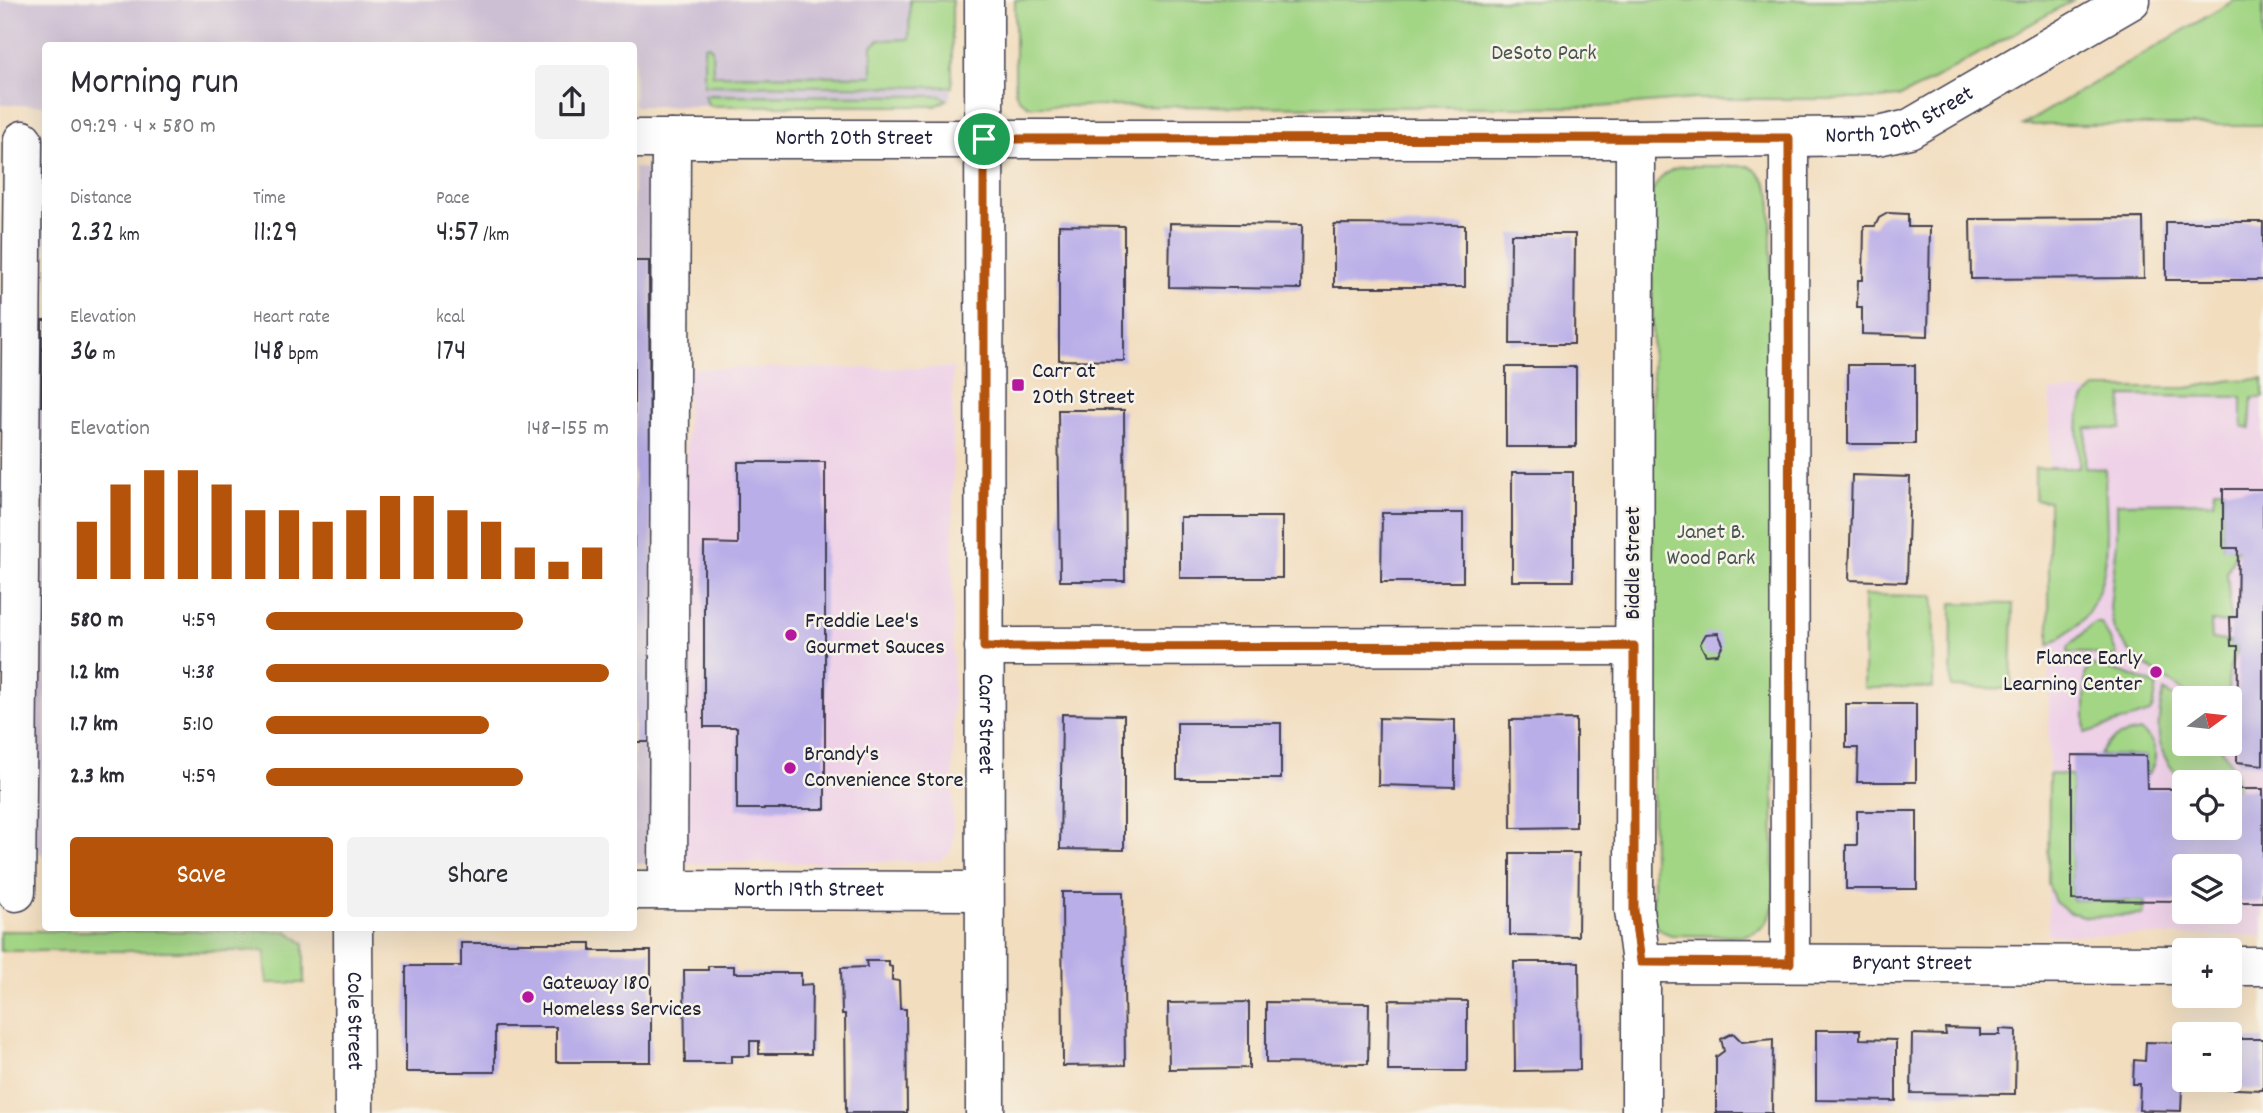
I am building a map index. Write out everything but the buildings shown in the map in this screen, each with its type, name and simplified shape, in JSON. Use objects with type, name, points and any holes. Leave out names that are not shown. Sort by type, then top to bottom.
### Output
[{"type":"street","name":"Carr Street","points":[[984,0],[985,1113]]},
{"type":"street","name":"North 20th Street","points":[[637,139],[1635,139],[1878,136],[1909,128],[2132,0]]},
{"type":"street","points":[[1789,138],[1790,963]]},
{"type":"street","points":[[651,890],[671,139]]},
{"type":"street","name":"Biddle Street","points":[[1635,139],[1634,910],[1641,962],[1641,1113]]},
{"type":"street","points":[[21,892],[23,140]]},
{"type":"street","points":[[984,647],[1634,646]]},
{"type":"street","name":"North 19th Street","points":[[651,890],[984,891]]},
{"type":"street","name":"Cole Street","points":[[353,931],[354,1113]]},
{"type":"street","name":"Bryant Street","points":[[1641,962],[2172,965]]},
{"type":"street","points":[[2242,966],[2263,966]]},
{"type":"shaded area","points":[[0,0],[952,0],[951,96],[936,106],[637,106],[637,42],[42,42],[42,105],[0,105]]},
{"type":"shaded area","points":[[637,168],[655,169],[655,859],[648,864],[637,863]]},
{"type":"shaded area","points":[[42,170],[42,855],[36,850],[34,839],[38,172]]},
{"type":"shaded area","points":[[687,368],[953,368],[953,844],[950,853],[939,861],[684,864]]},
{"type":"shaded area","name":"Flance Early Learning Center","points":[[2050,391],[2263,394],[2263,936],[2048,935]]},
{"type":"green space","points":[[910,0],[952,0],[952,87],[704,85],[704,50],[705,46],[709,45],[712,49],[713,75],[872,76],[872,46],[879,40],[909,39]]},
{"type":"green space","name":"DeSoto Park","points":[[1015,0],[2073,0],[1915,90],[1898,97],[1694,99],[1600,107],[1029,106],[1019,99],[1015,91]]},
{"type":"green space","points":[[2235,0],[2263,0],[2263,125],[2023,125]]},
{"type":"green space","points":[[704,95],[941,96],[947,100],[936,106],[709,106]]},
{"type":"green space","name":"Janet B. Wood Park","points":[[1684,166],[1748,166],[1764,178],[1771,196],[1774,905],[1763,926],[1741,936],[1672,935],[1660,929],[1653,919],[1652,192],[1665,174]]},
{"type":"green space","points":[[2263,379],[2263,398],[2252,398],[2250,428],[2242,426],[2242,397],[2122,396],[2121,429],[2086,428],[2085,468],[2105,469],[2107,531],[2104,573],[2089,610],[2076,626],[2049,645],[2049,501],[2035,500],[2035,468],[2079,468],[2078,424],[2087,395],[2095,388],[2187,388],[2233,380]]},
{"type":"green space","points":[[2215,489],[2223,489],[2223,547],[2238,548],[2227,572],[2231,623],[2211,622],[2212,639],[2230,642],[2231,646],[2238,648],[2230,666],[2228,686],[2176,686],[2129,651],[2114,630],[2110,608],[2117,540],[2117,503],[2214,502]]},
{"type":"green space","points":[[1864,595],[1934,596],[1933,688],[1864,688]]},
{"type":"green space","points":[[1952,603],[2013,604],[2011,689],[1951,687]]},
{"type":"green space","points":[[2094,623],[2101,623],[2103,626],[2117,654],[2114,658],[2089,653],[2068,653],[2068,647]]},
{"type":"green space","points":[[2092,666],[2125,673],[2157,686],[2150,713],[2085,733],[2085,674]]},
{"type":"green space","points":[[2164,691],[2172,696],[2172,756],[2226,756],[2234,770],[2173,770],[2162,751],[2159,717]]},
{"type":"green space","points":[[2141,731],[2151,741],[2155,752],[2153,765],[2146,777],[2146,756],[2100,755],[2117,737]]},
{"type":"green space","points":[[2049,774],[2072,775],[2072,900],[2145,901],[2143,915],[2087,917],[2068,912],[2055,902],[2048,883]]},
{"type":"green space","points":[[0,931],[287,931],[304,943],[304,983],[267,983],[265,951],[0,951]]},
{"type":"place","name":"Carr at 20th Street","points":[[1018,385]]},
{"type":"place","name":"Freddie Lee's Gourmet Sauces","points":[[791,635]]},
{"type":"place","name":"Flance Early Learning Center","points":[[2156,672]]},
{"type":"place","name":"Brandy's Convenience Store","points":[[790,768]]},
{"type":"place","name":"Gateway 180 Homeless Services","points":[[528,997]]},
{"type":"route","points":[[1789,138],[1790,963],[1641,962],[1634,910],[1634,646],[984,647],[984,139],[1789,138]]}]
